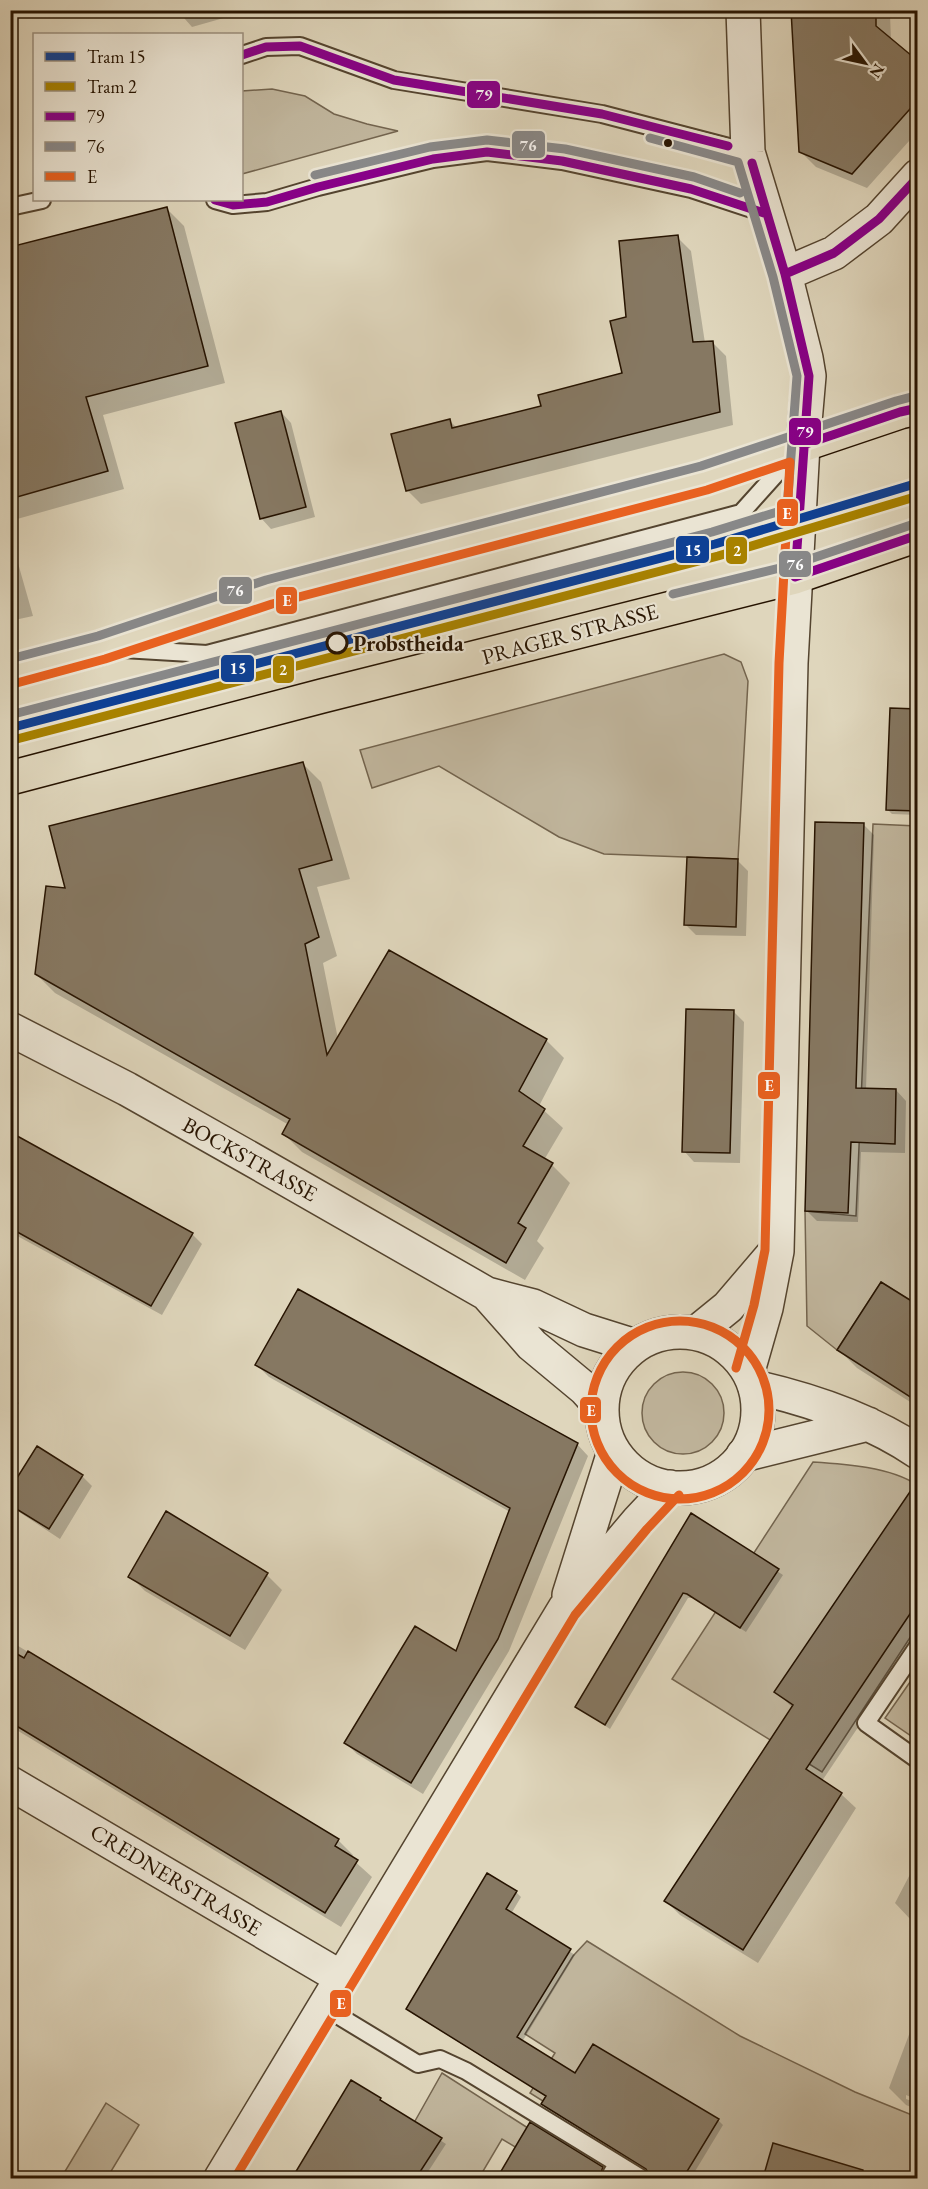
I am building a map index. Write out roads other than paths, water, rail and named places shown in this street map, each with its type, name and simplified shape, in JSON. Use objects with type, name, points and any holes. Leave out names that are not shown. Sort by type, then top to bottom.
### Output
[{"type":"main road","points":[[10,672],[101,648],[269,592],[704,478],[918,408]]},
{"type":"main road","name":"PRAGER STRASSE","points":[[10,778],[322,696],[795,577],[918,535]]},
{"type":"street","points":[[743,10],[748,152],[784,274],[809,376],[791,663],[777,1251],[752,1379],[758,1410],[754,1434],[743,1455],[729,1470],[711,1481],[692,1487],[670,1487],[648,1481],[629,1469],[614,1452],[607,1438],[602,1408],[606,1384],[617,1363],[635,1346],[654,1336],[674,1332],[696,1333],[717,1341],[735,1354],[752,1379],[868,1424],[918,1452]]},
{"type":"street","points":[[784,274],[834,254],[879,219],[918,176]]},
{"type":"street","name":"BOCKSTRASSE","points":[[10,1029],[147,1101],[487,1294],[533,1306],[584,1330],[635,1346]]},
{"type":"street","points":[[696,1333],[728,1307],[777,1251]]},
{"type":"street","name":"BOCKSTRASSE","points":[[487,1294],[532,1345],[585,1389],[602,1408]]},
{"type":"street","points":[[743,1455],[868,1424]]},
{"type":"street","points":[[565,1608],[614,1452]]},
{"type":"street","points":[[221,2178],[565,1608],[638,1521],[670,1487]]},
{"type":"street","name":"CREDNERSTRASSE","points":[[10,1783],[342,1978]]},
{"type":"lane","points":[[243,55],[266,47],[300,46],[394,80],[602,114],[748,152]]},
{"type":"lane","points":[[219,201],[233,205],[267,202],[433,159],[486,152],[562,161],[692,189],[767,214]]},
{"type":"lane","points":[[10,207],[37,201]]},
{"type":"lane","points":[[101,648],[207,654],[741,513],[803,445]]},
{"type":"lane","points":[[10,728],[715,544],[799,518]]},
{"type":"lane","points":[[918,1646],[866,1723],[918,1760]]},
{"type":"lane","points":[[324,2007],[418,2064],[440,2059],[466,2071],[613,2171],[641,2178]]},
{"type":"tram line","name":"15","points":[[10,728],[715,544],[918,483]]},
{"type":"tram line","name":"2","points":[[13,740],[718,556],[918,496]]},
{"type":"place","name":"Probstheida","points":[[337,643]]}]
